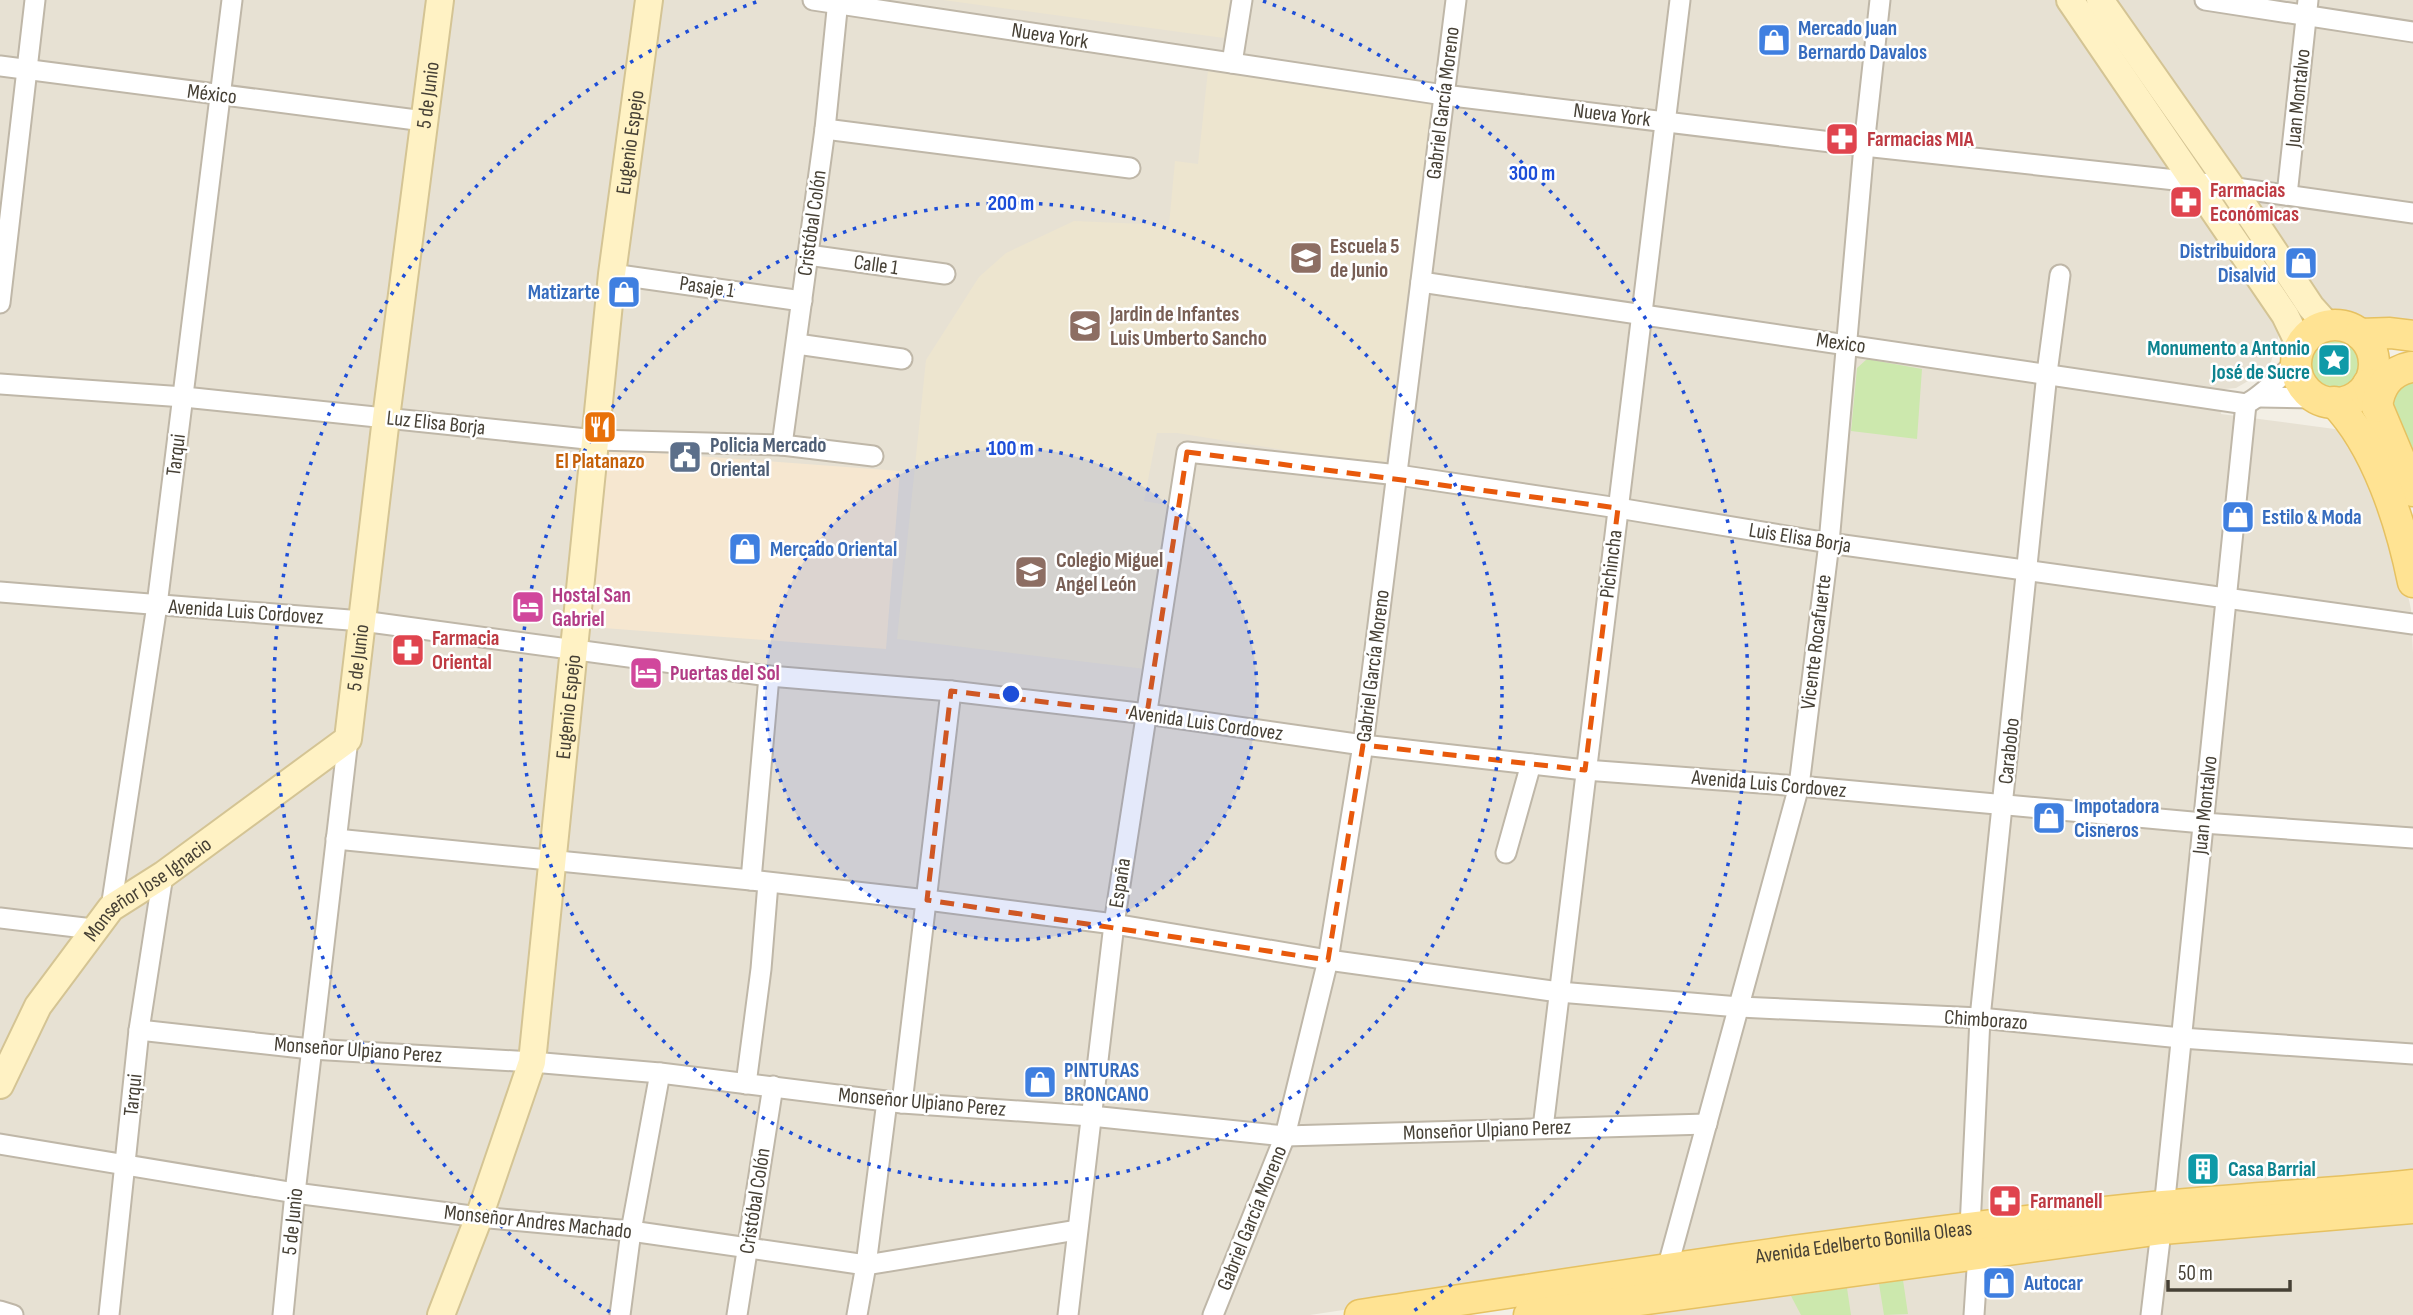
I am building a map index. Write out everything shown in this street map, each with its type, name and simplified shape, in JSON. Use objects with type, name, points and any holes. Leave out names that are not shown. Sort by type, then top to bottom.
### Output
[{"type":"main road","points":[[2413,336],[2390,333],[2360,334],[2342,326],[2328,326],[2315,331],[2298,355],[2301,383],[2326,400],[2362,438],[2396,513],[2413,582]]},
{"type":"main road","points":[[2360,334],[2372,352],[2373,385],[2413,491]]},
{"type":"main road","points":[[2326,400],[2354,397],[2412,367]]},
{"type":"main road","points":[[2373,385],[2381,388],[2385,381],[2403,369],[2412,367]]},
{"type":"main road","name":"Avenida Edelberto Bonilla Oleas","points":[[1529,1315],[1656,1298],[1974,1241],[2413,1185]]},
{"type":"main road","name":"Avenida Edelberto Bonilla Oleas","points":[[2163,1218],[2413,1208]]},
{"type":"main road","name":"Avenida Edelberto Bonilla Oleas","points":[[1360,1315],[1656,1298]]},
{"type":"street","points":[[0,303],[35,0]]},
{"type":"street","name":"Tarqui","points":[[111,908],[158,605],[232,0]]},
{"type":"street","name":"5 de Junio","points":[[283,1315],[311,1049],[386,418],[440,0]]},
{"type":"street","name":"Eugenio Espejo","points":[[441,1315],[479,1217],[532,1062],[612,274],[649,0]]},
{"type":"street","name":"Nueva York","points":[[813,0],[1444,95],[1864,146],[2194,182],[2413,213]]},
{"type":"street","points":[[1232,63],[1242,0]]},
{"type":"street","name":"Gabriel García Moreno","points":[[1213,1315],[1285,1136],[1328,960],[1363,745],[1455,0]]},
{"type":"street","name":"Pichincha","points":[[1543,1128],[1680,0]]},
{"type":"street","name":"Vicente Rocafuerte","points":[[1656,1298],[1707,1124],[1799,786],[1829,543],[1864,146],[1880,0]]},
{"type":"street","points":[[2070,0],[2285,315],[2298,355],[2253,400]]},
{"type":"street","points":[[2100,0],[2232,188],[2311,307],[2328,326]]},
{"type":"street","points":[[2204,0],[2308,8],[2413,32]]},
{"type":"street","name":"Cristóbal Colón","points":[[782,445],[825,129],[837,2]]},
{"type":"street","name":"Juan Montalvo","points":[[2287,195],[2308,8]]},
{"type":"street","name":"México","points":[[0,66],[424,121]]},
{"type":"street","points":[[825,129],[1130,168]]},
{"type":"street","name":"Calle 1","points":[[808,255],[945,274]]},
{"type":"street","name":"Pasaje 1","points":[[612,274],[802,301]]},
{"type":"street","name":"Carabobo","points":[[1974,1315],[1980,1018],[2060,275]]},
{"type":"street","name":"Mexico","points":[[1421,282],[2253,400],[2326,400]]},
{"type":"street","points":[[797,344],[902,359]]},
{"type":"street","name":"Luz Elisa Borja","points":[[0,384],[184,397],[596,440],[782,445],[873,456]]},
{"type":"street","name":"Juan Montalvo","points":[[2151,1315],[2226,600],[2253,400]]},
{"type":"street","name":"Luis Elisa Borja","points":[[1187,452],[1398,475],[1829,543],[2413,624]]},
{"type":"street","name":"España","points":[[1068,1315],[1114,924],[1187,452]]},
{"type":"street","name":"Avenida Luis Cordovez","points":[[0,592],[362,621],[769,676],[951,691],[1147,714],[1363,745],[1585,770],[1799,786],[2203,823],[2413,838]]},
{"type":"street","points":[[746,1084],[761,970],[760,881],[769,676]]},
{"type":"street","points":[[857,1315],[927,900],[951,691]]},
{"type":"street","name":"Monseñor Jose Ignacio","points":[[0,1085],[38,1006],[111,908],[163,875],[348,739]]},
{"type":"street","points":[[1506,853],[1531,764]]},
{"type":"street","name":"Chimborazo","points":[[336,839],[927,900],[1114,924],[1328,960],[1559,992],[1739,1007],[1980,1018],[2181,1038],[2413,1054]]},
{"type":"street","name":"Tarqui","points":[[109,1315],[139,1030],[163,875]]},
{"type":"street","points":[[0,918],[93,929]]},
{"type":"street","name":"Monseñor Ulpiano Perez","points":[[139,1030],[311,1049],[532,1062],[660,1073],[894,1102],[1091,1116],[1285,1136],[1707,1124]]},
{"type":"street","points":[[620,1315],[631,1231],[660,1073]]},
{"type":"street","name":"Cristóbal Colón","points":[[737,1315],[773,1086]]},
{"type":"street","name":"Monseñor Andres Machado","points":[[0,1144],[295,1193],[479,1217],[631,1231],[747,1250],[866,1265],[1077,1230]]},
{"type":"street","points":[[0,1311],[13,1315]]},
{"type":"highlighted area","points":[[1187,452],[1618,508],[1585,770],[1363,745],[1328,960],[927,900],[951,691],[1147,714]]},
{"type":"shaded area","points":[[0,0],[642,0],[526,1061],[432,1315],[0,1315]]},
{"type":"shaded area","points":[[659,0],[2413,0],[2413,330],[2346,324],[2323,307],[2280,331],[2271,362],[2255,377],[2236,388],[2225,389],[2221,414],[2342,430],[2384,510],[2396,543],[2411,609],[2413,653],[2413,1174],[1956,1218],[1310,1315],[452,1315],[542,1064],[622,275]]},
{"type":"shaded area","points":[[943,0],[1230,0],[1224,38]]},
{"type":"shaded area","points":[[1208,70],[1433,101],[1385,466],[1177,433],[1157,433],[1144,501],[1167,505],[1145,669],[897,639],[926,360],[979,277],[1006,253],[1074,221],[1169,225],[1175,161],[1198,164]]},
{"type":"shaded area","name":"Mercado Oriental","points":[[604,449],[900,471],[886,649],[590,627]]},
{"type":"shaded area","points":[[2413,1217],[2413,1315],[1599,1315],[1961,1263]]},
{"type":"green space","points":[[2334,337],[2353,345],[2361,364],[2353,383],[2334,391],[2315,383],[2307,364],[2315,345]]},
{"type":"green space","points":[[1867,359],[1922,369],[1917,439],[1851,431],[1857,368]]},
{"type":"green space","points":[[2413,375],[2413,466],[2395,430],[2389,384]]},
{"type":"green space","points":[[1903,1280],[1908,1314],[1884,1315],[1879,1284]]},
{"type":"green space","points":[[1847,1288],[1851,1315],[1801,1315],[1791,1296]]},
{"type":"place","name":"Mercado Juan Bernardo Davalos","points":[[1774,40]]},
{"type":"place","name":"Farmacias MIA","points":[[1842,139]]},
{"type":"place","name":"Farmacias Económicas","points":[[2186,202]]},
{"type":"place","name":"Escuela 5 de Junio","points":[[1306,258]]},
{"type":"place","name":"Distribuidora Disalvid","points":[[2301,263]]},
{"type":"place","name":"Matizarte","points":[[624,292]]},
{"type":"place","name":"Jardin de Infantes Luis Umberto Sancho","points":[[1085,326]]},
{"type":"place","name":"Monumento a Antonio José de Sucre","points":[[2334,360]]},
{"type":"place","name":"El Platanazo","points":[[600,427]]},
{"type":"place","name":"Policia Mercado Oriental","points":[[685,457]]},
{"type":"place","name":"Estilo & Moda","points":[[2238,517]]},
{"type":"place","name":"Mercado Oriental","points":[[745,549]]},
{"type":"place","name":"Colegio Miguel Angel León","points":[[1031,572]]},
{"type":"place","name":"Hostal San Gabriel","points":[[528,607]]},
{"type":"place","name":"Farmacia Oriental","points":[[408,650]]},
{"type":"place","name":"Puertas del Sol","points":[[646,673]]},
{"type":"place","name":"Impotadora Cisneros","points":[[2049,818]]},
{"type":"place","name":"PINTURAS BRONCANO","points":[[1040,1082]]},
{"type":"place","name":"Casa Barrial","points":[[2203,1169]]},
{"type":"place","name":"Farmanell","points":[[2005,1201]]},
{"type":"place","name":"Autocar","points":[[1999,1283]]}]
